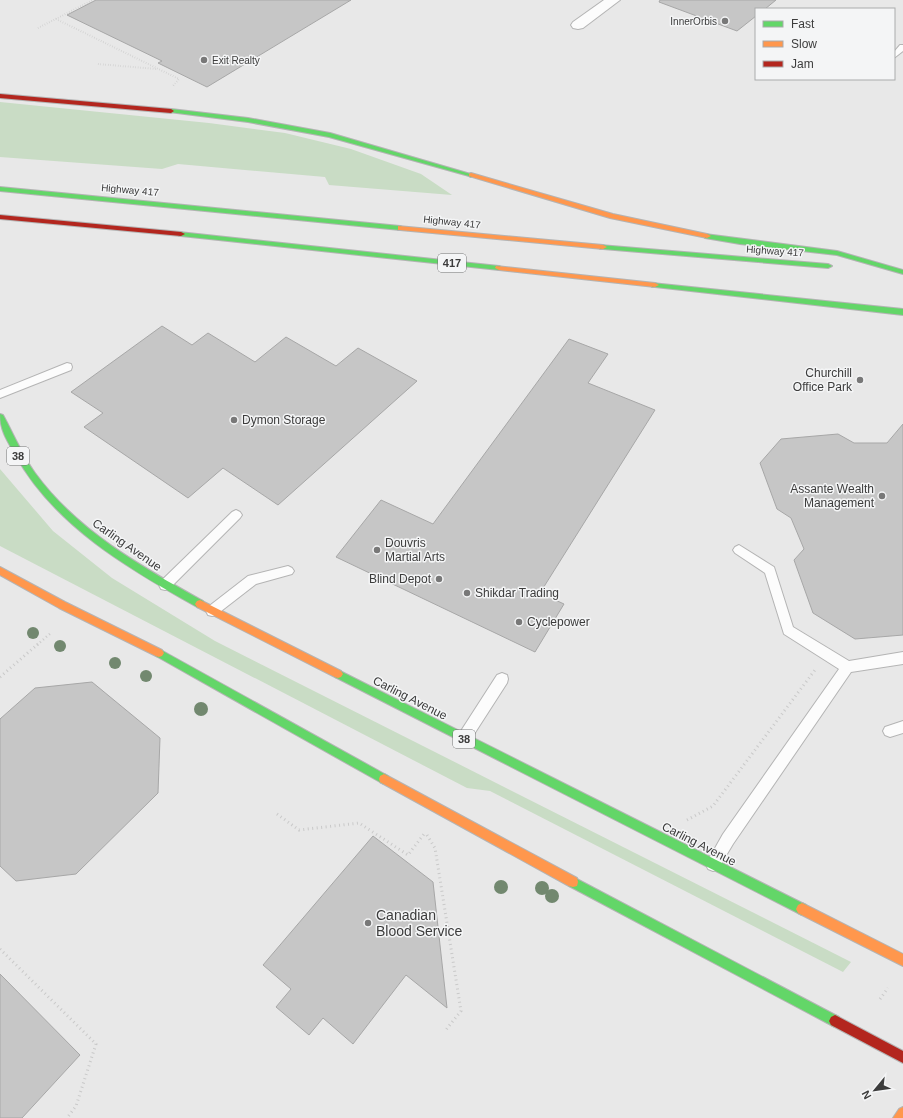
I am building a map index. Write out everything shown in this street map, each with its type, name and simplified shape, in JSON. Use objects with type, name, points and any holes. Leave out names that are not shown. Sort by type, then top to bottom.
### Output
[{"type":"main road","points":[[0,96],[171,112],[278,124],[344,140],[633,221],[740,242],[837,253],[903,272]]},
{"type":"main road","name":"Highway 417","points":[[0,189],[683,255],[840,267]]},
{"type":"main road","name":"417","points":[[0,217],[197,236],[903,312]]},
{"type":"main road","points":[[856,268],[903,272]]},
{"type":"main road","name":"Carling Avenue","points":[[0,417],[15,450],[28,472],[58,506],[96,541],[165,585],[212,611],[903,960]]},
{"type":"main road","points":[[0,571],[62,605],[137,641],[449,816],[903,1057]]},
{"type":"main road","points":[[899,1118],[903,1113]]},
{"type":"street","points":[[578,25],[613,0]]},
{"type":"lane","points":[[895,55],[903,47]]},
{"type":"lane","points":[[0,394],[67,368]]},
{"type":"lane","points":[[165,585],[236,515]]},
{"type":"lane","points":[[739,550],[770,570],[788,630],[847,667],[903,658]]},
{"type":"lane","points":[[212,611],[252,580],[288,571]]},
{"type":"lane","points":[[714,864],[728,840],[847,667]]},
{"type":"lane","points":[[464,738],[502,679]]},
{"type":"lane","points":[[890,731],[903,728]]},
{"type":"path","points":[[38,28],[92,0]]},
{"type":"path","points":[[56,19],[178,79],[173,86]]},
{"type":"path","points":[[98,64],[158,69]]},
{"type":"path","points":[[0,677],[52,632]]},
{"type":"path","points":[[687,820],[714,806],[827,654]]},
{"type":"path","points":[[277,814],[299,830],[359,823],[408,855],[425,832],[435,848],[461,1011],[446,1031]]},
{"type":"path","points":[[0,949],[96,1044],[76,1106],[67,1118]]},
{"type":"path","points":[[880,999],[888,988]]},
{"type":"green space","points":[[0,102],[209,123],[285,133],[351,149],[421,174],[452,195],[329,185],[325,177],[178,164],[162,169],[0,157]]},
{"type":"green space","points":[[0,469],[53,531],[112,578],[215,641],[851,962],[843,972],[490,791],[467,788],[0,546]]},
{"type":"building","points":[[96,0],[351,0],[207,87],[158,63],[162,61],[67,15]]},
{"type":"building","points":[[660,0],[776,0],[766,8],[755,8],[755,17],[737,31],[659,2]]},
{"type":"building","name":"Dymon Storage","points":[[162,326],[192,345],[208,333],[255,362],[286,337],[336,366],[358,348],[417,381],[278,505],[223,468],[188,498],[84,427],[103,413],[71,392]]},
{"type":"building","points":[[569,339],[608,354],[588,383],[655,410],[540,593],[564,604],[535,652],[336,557],[381,500],[433,524]]},
{"type":"building","points":[[903,424],[903,635],[855,639],[813,613],[794,560],[804,549],[791,518],[777,509],[760,463],[781,439],[838,434],[854,443],[887,443]]},
{"type":"building","points":[[92,682],[160,738],[158,793],[76,874],[16,881],[0,866],[0,719],[35,688]]},
{"type":"building","name":"Canadian Blood Service","points":[[373,836],[433,882],[447,1008],[406,975],[353,1044],[323,1018],[309,1035],[276,1007],[291,989],[263,965]]},
{"type":"building","points":[[0,974],[80,1055],[22,1118],[0,1118]]},
{"type":"traffic: fast","points":[[171,111],[248,120],[330,135],[471,175]]},
{"type":"traffic: fast","points":[[0,189],[400,228]]},
{"type":"traffic: fast","points":[[181,234],[499,268]]},
{"type":"traffic: fast","points":[[707,236],[740,242],[837,253],[903,272]]},
{"type":"traffic: fast","points":[[603,247],[828,266]]},
{"type":"traffic: fast","points":[[655,285],[903,312]]},
{"type":"traffic: fast","points":[[0,417],[17,451],[32,475],[73,520],[92,536],[155,579],[200,604]]},
{"type":"traffic: fast","points":[[159,653],[384,779]]},
{"type":"traffic: fast","points":[[338,674],[802,909]]},
{"type":"traffic: fast","points":[[573,882],[835,1021]]},
{"type":"traffic: slow","points":[[471,175],[612,216],[707,236]]},
{"type":"traffic: slow","points":[[400,228],[603,247]]},
{"type":"traffic: slow","points":[[499,268],[655,285]]},
{"type":"traffic: slow","points":[[0,571],[62,605],[159,653]]},
{"type":"traffic: slow","points":[[200,604],[338,674]]},
{"type":"traffic: slow","points":[[384,779],[573,882]]},
{"type":"traffic: slow","points":[[802,909],[903,960]]},
{"type":"traffic: slow","points":[[899,1118],[903,1113]]},
{"type":"traffic: jam","points":[[0,96],[171,111]]},
{"type":"traffic: jam","points":[[0,217],[181,234]]},
{"type":"traffic: jam","points":[[835,1021],[903,1057]]},
{"type":"place","name":"InnerOrbis","points":[[725,21]]},
{"type":"place","name":"Exit Realty","points":[[204,60]]},
{"type":"place","name":"Churchill Office Park","points":[[860,380]]},
{"type":"place","name":"Dymon Storage","points":[[234,420]]},
{"type":"place","name":"Assante Wealth Management","points":[[882,496]]},
{"type":"place","name":"Douvris Martial Arts","points":[[377,550]]},
{"type":"place","name":"Blind Depot","points":[[439,579]]},
{"type":"place","name":"Shikdar Trading","points":[[467,593]]},
{"type":"place","name":"Cyclepower","points":[[519,622]]},
{"type":"place","name":"Canadian Blood Service","points":[[368,923]]}]
